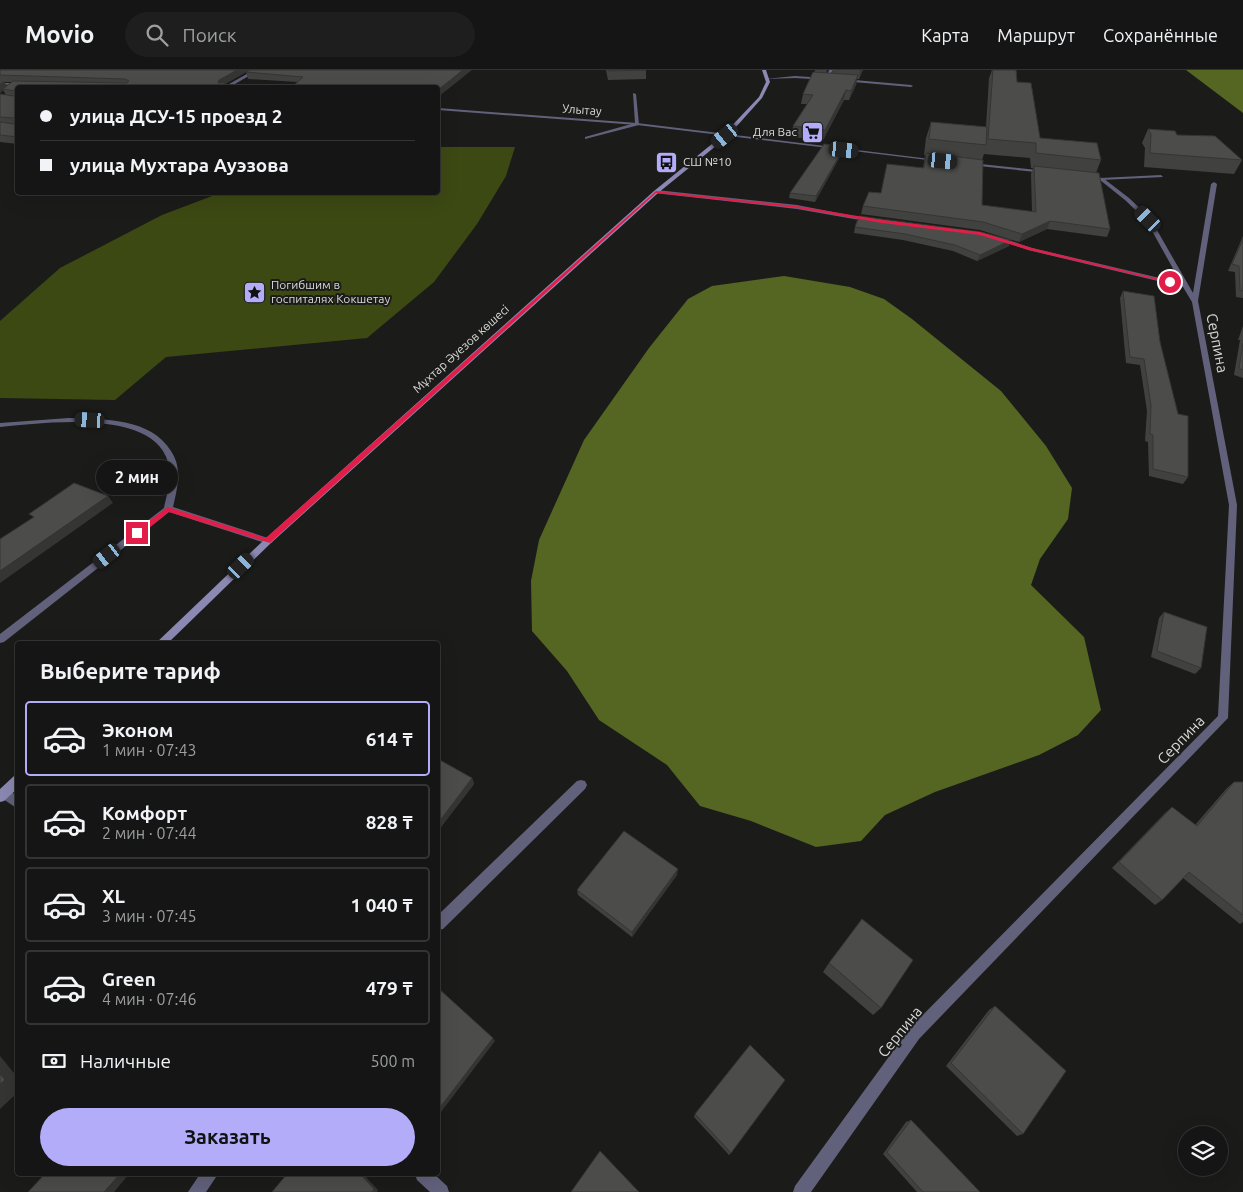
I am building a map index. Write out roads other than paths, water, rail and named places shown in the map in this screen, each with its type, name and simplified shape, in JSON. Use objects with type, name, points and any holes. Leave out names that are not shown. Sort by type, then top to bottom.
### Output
[{"type":"main road","points":[[764,70],[767,79]]},
{"type":"main road","name":"Мұхтар Әуезов көшесі","points":[[163,641],[268,541],[656,192],[725,136],[761,97],[766,87],[767,79]]},
{"type":"main road","points":[[2,795],[15,783]]},
{"type":"street","points":[[230,85],[257,70]]},
{"type":"street","points":[[688,70],[704,70]]},
{"type":"street","points":[[794,70],[795,77]]},
{"type":"street","points":[[827,79],[831,70]]},
{"type":"street","points":[[767,79],[795,77],[911,86]]},
{"type":"street","points":[[0,84],[26,84]]},
{"type":"street","points":[[11,88],[16,84]]},
{"type":"street","points":[[587,138],[637,124],[634,94]]},
{"type":"street","name":"Улытау","points":[[440,109],[637,124],[943,161]]},
{"type":"street","points":[[963,163],[1052,173]]},
{"type":"street","points":[[1081,176],[1101,179],[1161,176]]},
{"type":"street","name":"Серпина","points":[[801,1192],[914,1034],[1223,718],[1233,505],[1194,302],[1187,286],[1148,219],[1127,199],[1101,179]]},
{"type":"street","points":[[1194,302],[1214,184]]},
{"type":"street","points":[[656,192],[797,207],[882,222]]},
{"type":"street","points":[[989,236],[1030,249],[1187,286]]},
{"type":"street","points":[[0,425],[50,420],[104,421],[129,426],[151,435],[165,446],[173,461],[173,482],[168,510],[0,639]]},
{"type":"street","points":[[168,510],[268,541]]},
{"type":"street","points":[[440,922],[581,785]]},
{"type":"street","points":[[2,795],[15,802]]},
{"type":"street","points":[[196,1192],[208,1176]]},
{"type":"street","points":[[425,1176],[441,1192]]},
{"type":"place","name":"Для Вас","points":[[813,132]]},
{"type":"place","name":"СШ №10","points":[[667,162]]},
{"type":"place","name":"Погибшим в госпиталях Кокшетау","points":[[255,292]]}]
